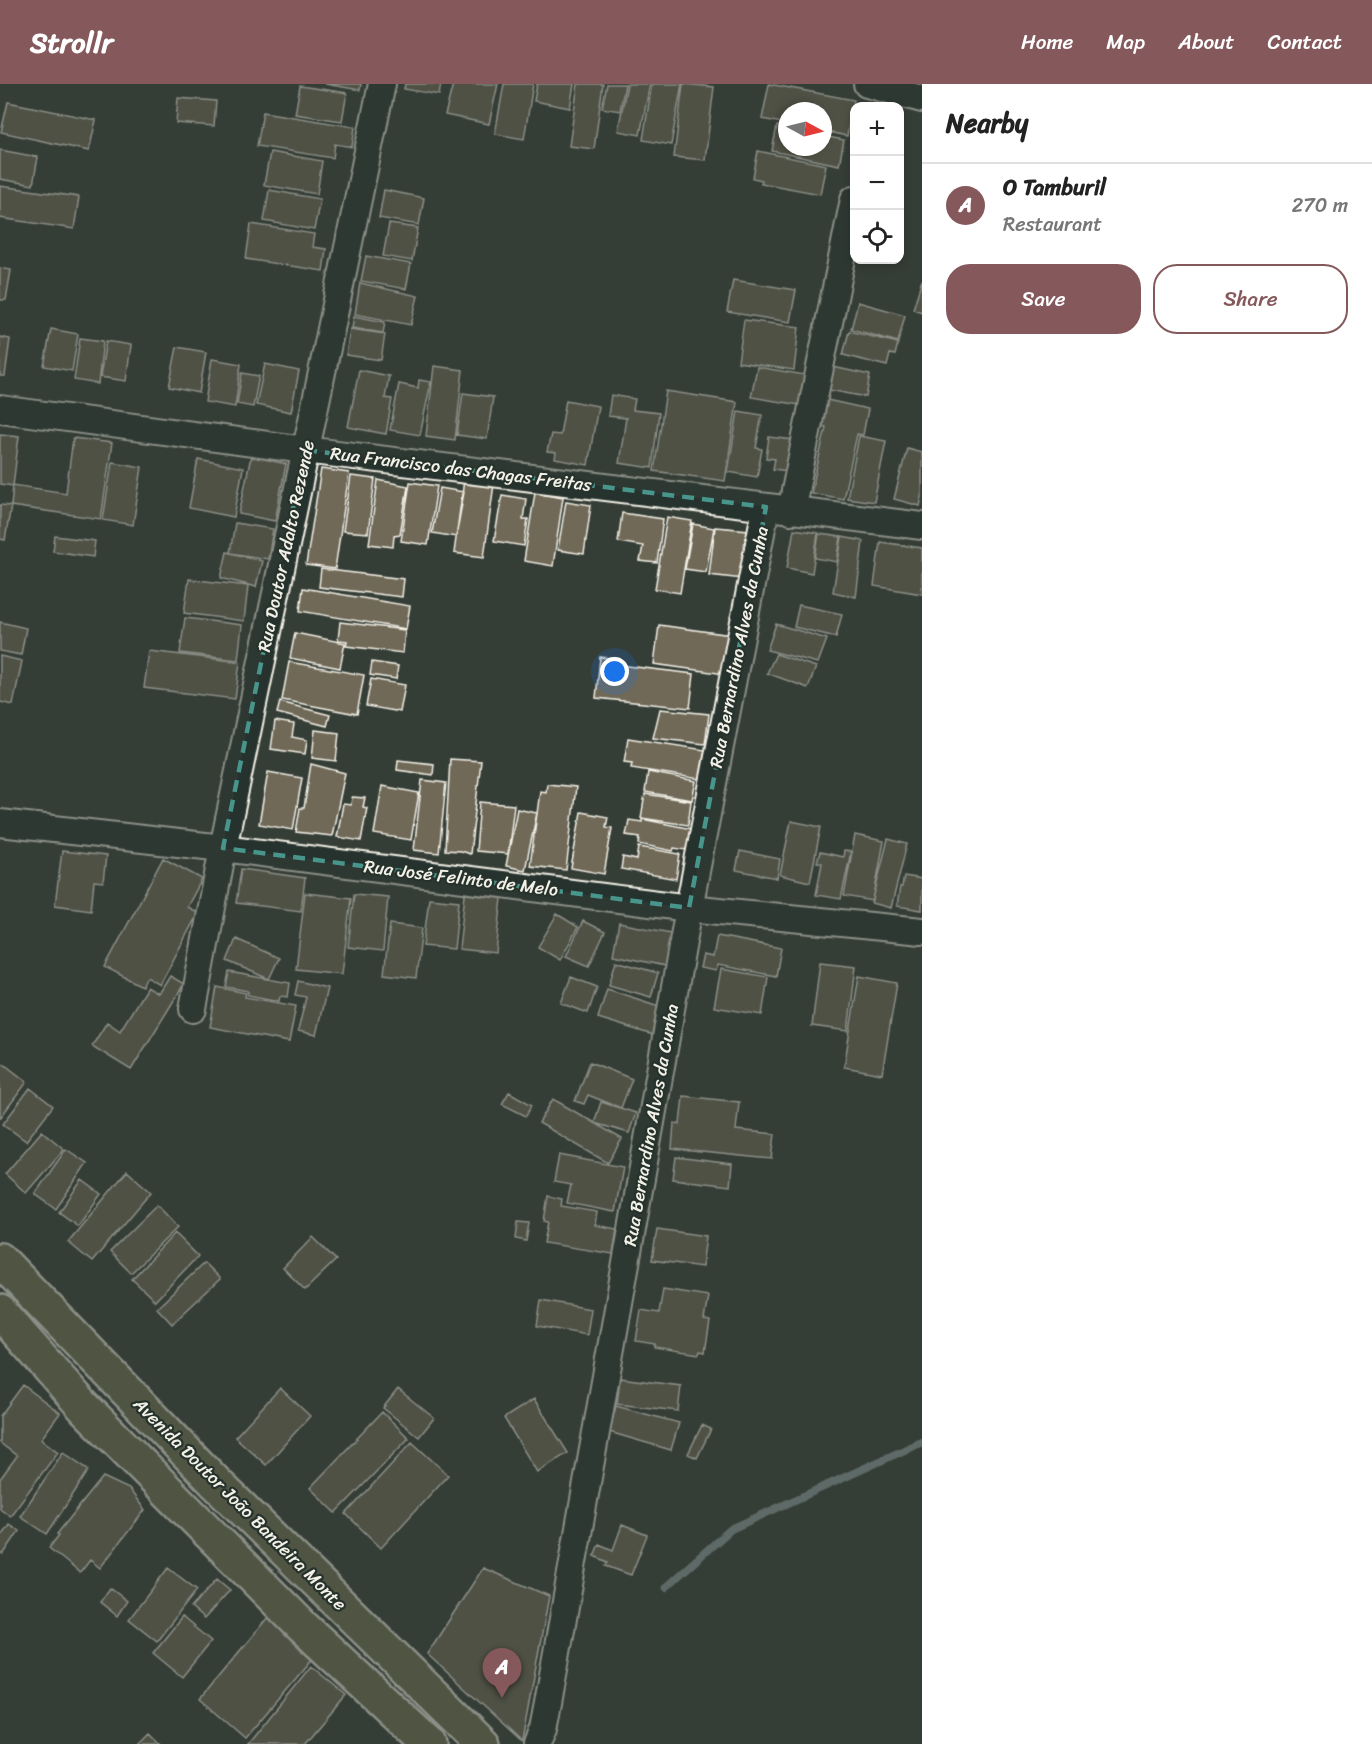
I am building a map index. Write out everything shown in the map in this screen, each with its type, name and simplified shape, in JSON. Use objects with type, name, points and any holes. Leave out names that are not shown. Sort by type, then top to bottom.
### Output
[{"type":"main road","name":"Avenida Doutor João Bandeira Monte","points":[[0,1260],[216,1483],[483,1744]]},
{"type":"main road","points":[[0,1312],[84,1407],[303,1627],[429,1744]]},
{"type":"street","name":"Rua Doutor Adalto Rezende","points":[[193,1009],[223,848],[382,84]]},
{"type":"street","points":[[874,90],[922,99]]},
{"type":"street","name":"Rua Bernardino Alves da Cunha","points":[[537,1744],[543,1729],[548,1702],[689,908],[778,509],[852,210]]},
{"type":"street","name":"Rua Francisco das Chagas Freitas","points":[[0,409],[305,450],[922,526]]},
{"type":"street","name":"Rua José Felinto de Melo","points":[[0,824],[223,848],[689,908],[922,931]]},
{"type":"highlighted area","points":[[305,450],[766,507],[689,908],[223,848]]},
{"type":"building","points":[[325,84],[361,84],[360,90]]},
{"type":"building","points":[[405,84],[441,84],[439,95],[404,89]]},
{"type":"building","points":[[453,84],[498,84],[489,124],[445,115]]},
{"type":"building","points":[[504,84],[533,84],[524,139],[495,134]]},
{"type":"building","points":[[537,84],[574,84],[570,108],[534,101]]},
{"type":"building","points":[[578,84],[603,84],[594,149],[569,146]]},
{"type":"building","points":[[607,84],[625,84],[620,111],[602,108]]},
{"type":"building","points":[[627,84],[650,84],[640,135],[618,131]]},
{"type":"building","points":[[652,84],[682,84],[671,145],[643,140]]},
{"type":"building","points":[[683,84],[714,87],[705,160],[674,157]]},
{"type":"building","points":[[769,84],[854,100],[850,102],[847,136],[832,133],[832,102],[778,102],[778,122],[762,119]]},
{"type":"building","points":[[300,86],[347,93],[342,121],[295,114]]},
{"type":"building","points":[[178,98],[216,101],[214,126],[176,123]]},
{"type":"building","points":[[8,102],[96,120],[89,151],[1,132]]},
{"type":"building","points":[[263,112],[355,127],[352,147],[335,144],[333,158],[257,146]]},
{"type":"building","points":[[777,126],[778,126],[778,152],[772,151]]},
{"type":"building","points":[[832,138],[844,140],[839,165],[796,156],[832,156]]},
{"type":"building","points":[[0,150],[38,157],[33,185],[0,179]]},
{"type":"building","points":[[758,151],[826,165],[820,194],[761,183],[762,180],[753,178]]},
{"type":"building","points":[[270,152],[322,161],[317,194],[264,185]]},
{"type":"building","points":[[0,186],[79,197],[74,229],[0,218]]},
{"type":"building","points":[[269,190],[320,199],[314,230],[264,221]]},
{"type":"building","points":[[384,190],[424,198],[419,225],[379,218]]},
{"type":"building","points":[[251,224],[314,234],[312,247],[326,249],[323,271],[246,259]]},
{"type":"building","points":[[389,224],[418,228],[412,261],[383,256]]},
{"type":"building","points":[[366,256],[411,264],[406,289],[361,281]]},
{"type":"building","points":[[0,268],[11,270],[6,300],[0,300]]},
{"type":"building","points":[[733,280],[796,290],[790,322],[727,312]]},
{"type":"building","points":[[922,280],[922,312],[913,309]]},
{"type":"building","points":[[360,283],[418,296],[411,325],[355,314]]},
{"type":"building","points":[[858,302],[905,315],[898,342],[851,329]]},
{"type":"building","points":[[354,316],[385,322],[383,333],[352,328]]},
{"type":"building","points":[[744,320],[799,327],[794,370],[738,362]]},
{"type":"building","points":[[51,329],[78,334],[72,371],[44,366]]},
{"type":"building","points":[[350,329],[385,334],[381,360],[346,355]]},
{"type":"building","points":[[849,331],[898,343],[895,355],[890,354],[887,366],[843,355]]},
{"type":"building","points":[[0,337],[10,339],[5,376],[0,376]]},
{"type":"building","points":[[80,338],[103,341],[98,384],[74,380]]},
{"type":"building","points":[[106,341],[131,345],[126,381],[100,377]]},
{"type":"building","points":[[177,347],[206,352],[199,393],[169,387]]},
{"type":"building","points":[[212,359],[241,364],[235,407],[205,402]]},
{"type":"building","points":[[265,364],[299,371],[291,412],[256,405]]},
{"type":"building","points":[[434,366],[463,370],[455,440],[426,436]]},
{"type":"building","points":[[757,367],[805,375],[800,405],[751,397]]},
{"type":"building","points":[[833,367],[870,375],[866,397],[829,390]]},
{"type":"building","points":[[359,370],[389,376],[385,398],[392,399],[386,434],[348,427]]},
{"type":"building","points":[[242,373],[259,376],[253,407],[237,404]]},
{"type":"building","points":[[419,380],[431,382],[420,435],[390,430],[399,384],[418,388]]},
{"type":"building","points":[[666,391],[737,402],[725,481],[654,471]]},
{"type":"building","points":[[463,393],[493,397],[487,439],[457,435]]},
{"type":"building","points":[[611,395],[635,399],[633,410],[659,413],[652,468],[619,463],[626,418],[608,416]]},
{"type":"building","points":[[566,400],[598,406],[588,465],[555,459],[556,453],[547,452],[551,434],[560,435]]},
{"type":"building","points":[[827,400],[868,409],[863,435],[857,434],[843,499],[811,493],[826,427],[822,426]]},
{"type":"building","points":[[738,411],[762,415],[756,448],[762,449],[757,477],[728,472]]},
{"type":"building","points":[[0,434],[19,436],[13,486],[0,484]]},
{"type":"building","points":[[859,436],[886,441],[874,502],[847,498]]},
{"type":"building","points":[[769,437],[794,440],[789,471],[773,469],[775,459],[766,458]]},
{"type":"building","points":[[73,438],[112,443],[101,519],[11,506],[13,485],[66,493]]},
{"type":"building","points":[[907,448],[922,452],[920,506],[894,499]]},
{"type":"building","points":[[251,456],[286,464],[275,521],[239,514]]},
{"type":"building","points":[[198,459],[243,468],[234,517],[189,508]]},
{"type":"building","points":[[112,462],[142,467],[133,525],[103,520]]},
{"type":"building","points":[[321,469],[349,473],[335,569],[306,565]]},
{"type":"building","points":[[351,476],[375,479],[368,533],[343,531]]},
{"type":"building","points":[[378,480],[408,486],[400,534],[394,535],[393,547],[369,544]]},
{"type":"building","points":[[464,480],[494,484],[484,557],[454,553]]},
{"type":"building","points":[[410,482],[437,486],[428,545],[401,541]]},
{"type":"building","points":[[440,488],[464,492],[456,537],[432,533]]},
{"type":"building","points":[[535,492],[563,497],[553,566],[524,561]]},
{"type":"building","points":[[502,495],[526,499],[523,519],[528,519],[524,546],[494,541]]},
{"type":"building","points":[[566,501],[591,505],[584,554],[558,550]]},
{"type":"building","points":[[0,505],[11,506],[5,540],[0,539]]},
{"type":"building","points":[[622,513],[663,519],[657,563],[640,561],[643,546],[618,542]]},
{"type":"building","points":[[667,517],[692,521],[680,593],[655,589]]},
{"type":"building","points":[[235,523],[273,529],[268,559],[230,553]]},
{"type":"building","points":[[693,524],[714,528],[706,572],[685,569]]},
{"type":"building","points":[[715,527],[749,530],[743,579],[709,575]]},
{"type":"building","points":[[794,529],[818,533],[812,573],[787,568]]},
{"type":"building","points":[[819,534],[841,537],[837,562],[815,558]]},
{"type":"building","points":[[55,536],[95,541],[93,557],[53,551]]},
{"type":"building","points":[[842,537],[863,541],[856,597],[833,592]]},
{"type":"building","points":[[880,542],[922,548],[922,594],[874,586]]},
{"type":"building","points":[[227,552],[262,561],[256,587],[221,578]]},
{"type":"building","points":[[321,569],[404,579],[402,597],[319,587]]},
{"type":"building","points":[[189,579],[248,586],[244,621],[184,613]]},
{"type":"building","points":[[303,588],[410,606],[406,629],[300,611]]},
{"type":"building","points":[[799,605],[842,614],[836,637],[794,627]]},
{"type":"building","points":[[185,618],[242,625],[238,660],[180,653]]},
{"type":"building","points":[[0,622],[26,628],[21,655],[0,651]]},
{"type":"building","points":[[340,622],[405,630],[403,653],[346,646],[347,641],[338,640]]},
{"type":"building","points":[[776,624],[827,639],[818,663],[767,650]]},
{"type":"building","points":[[659,625],[731,635],[725,674],[654,664]]},
{"type":"building","points":[[295,633],[345,643],[340,668],[290,658]]},
{"type":"building","points":[[149,651],[240,662],[235,699],[144,688]]},
{"type":"building","points":[[776,654],[816,667],[808,688],[767,673]]},
{"type":"building","points":[[0,656],[22,661],[13,705],[0,702]]},
{"type":"building","points":[[600,657],[620,659],[619,665],[694,674],[690,708],[596,698]]},
{"type":"building","points":[[289,662],[364,675],[357,714],[282,700]]},
{"type":"building","points":[[372,662],[398,666],[396,679],[370,675]]},
{"type":"building","points":[[371,679],[405,685],[400,712],[366,706]]},
{"type":"building","points":[[280,702],[330,715],[327,726],[277,713]]},
{"type":"building","points":[[660,709],[709,714],[705,744],[653,738]]},
{"type":"building","points":[[275,721],[294,724],[292,737],[307,740],[305,754],[271,749]]},
{"type":"building","points":[[315,730],[339,733],[336,761],[312,758]]},
{"type":"building","points":[[628,738],[705,750],[700,779],[631,768],[632,763],[624,762]]},
{"type":"building","points":[[450,759],[481,761],[470,854],[445,850]]},
{"type":"building","points":[[398,760],[434,764],[433,775],[397,770]]},
{"type":"building","points":[[311,764],[345,773],[332,836],[296,832],[300,808],[304,808]]},
{"type":"building","points":[[268,772],[302,778],[293,830],[259,824]]},
{"type":"building","points":[[648,772],[696,781],[692,800],[645,792]]},
{"type":"building","points":[[422,780],[446,783],[439,853],[414,850]]},
{"type":"building","points":[[547,784],[576,787],[566,870],[530,866],[540,791],[546,792]]},
{"type":"building","points":[[382,786],[419,793],[411,840],[374,834]]},
{"type":"building","points":[[645,794],[691,801],[688,825],[641,818]]},
{"type":"building","points":[[352,797],[365,798],[363,807],[367,808],[361,841],[337,837],[343,804],[351,805]]},
{"type":"building","points":[[480,802],[514,805],[508,854],[476,851]]},
{"type":"building","points":[[517,809],[537,813],[525,870],[506,866]]},
{"type":"building","points":[[581,812],[608,817],[606,827],[612,828],[604,874],[571,868]]},
{"type":"building","points":[[642,819],[692,829],[687,850],[674,848],[673,851],[639,844],[640,837],[626,835],[629,820],[642,822]]},
{"type":"building","points":[[791,821],[821,827],[810,882],[780,875]]},
{"type":"building","points":[[855,835],[884,841],[873,901],[844,896]]},
{"type":"building","points":[[888,839],[907,844],[891,908],[872,903]]},
{"type":"building","points":[[639,847],[680,854],[676,879],[621,869],[623,857],[637,860]]},
{"type":"building","points":[[62,851],[106,856],[103,882],[94,881],[91,910],[55,905]]},
{"type":"building","points":[[740,851],[780,859],[777,878],[736,870]]},
{"type":"building","points":[[844,851],[851,852],[841,899],[816,895],[822,863],[817,862],[820,852],[843,857]]},
{"type":"building","points":[[163,858],[202,879],[187,907],[198,913],[160,985],[147,977],[142,986],[105,967]]},
{"type":"building","points":[[241,869],[305,878],[301,911],[236,903]]},
{"type":"building","points":[[904,876],[922,879],[922,910],[897,906]]},
{"type":"building","points":[[305,893],[351,898],[342,974],[296,969]]},
{"type":"building","points":[[354,894],[388,897],[383,951],[348,947]]},
{"type":"building","points":[[465,894],[502,898],[496,953],[459,949]]},
{"type":"building","points":[[429,898],[459,901],[454,949],[423,946]]},
{"type":"building","points":[[557,914],[578,927],[560,960],[538,947]]},
{"type":"building","points":[[583,921],[605,932],[589,966],[566,956]]},
{"type":"building","points":[[619,923],[671,933],[665,966],[613,955]]},
{"type":"building","points":[[390,924],[422,928],[416,978],[384,974]]},
{"type":"building","points":[[717,936],[781,948],[776,976],[718,965],[716,971],[700,968],[703,955],[713,957]]},
{"type":"building","points":[[236,939],[279,958],[269,979],[227,961]]},
{"type":"building","points":[[616,961],[658,973],[651,997],[609,985]]},
{"type":"building","points":[[820,962],[856,966],[848,1031],[812,1026]]},
{"type":"building","points":[[721,969],[768,977],[762,1015],[714,1007]]},
{"type":"building","points":[[229,972],[290,983],[288,997],[280,996],[279,1001],[248,995],[248,991],[226,987]]},
{"type":"building","points":[[170,976],[184,984],[131,1070],[92,1046],[107,1022],[120,1031],[147,987],[159,994]]},
{"type":"building","points":[[859,976],[897,983],[882,1074],[844,1067]]},
{"type":"building","points":[[571,977],[597,987],[588,1013],[561,1003]]},
{"type":"building","points":[[298,981],[327,988],[316,1035],[298,1031],[306,997],[295,995]]},
{"type":"building","points":[[217,987],[246,993],[245,997],[296,1006],[289,1042],[210,1027]]},
{"type":"building","points":[[607,989],[662,1007],[653,1035],[598,1018]]},
{"type":"building","points":[[0,1061],[27,1082],[0,1118]]},
{"type":"building","points":[[590,1062],[632,1079],[621,1108],[588,1095],[584,1104],[575,1101]]},
{"type":"building","points":[[30,1088],[53,1106],[26,1141],[3,1124]]},
{"type":"building","points":[[509,1092],[532,1105],[526,1116],[502,1104]]},
{"type":"building","points":[[683,1096],[739,1102],[736,1130],[775,1134],[772,1159],[672,1149],[674,1123],[680,1124]]},
{"type":"building","points":[[553,1099],[622,1139],[608,1163],[539,1123]]},
{"type":"building","points":[[601,1102],[636,1113],[629,1133],[594,1123]]},
{"type":"building","points":[[42,1131],[64,1149],[26,1193],[5,1174]]},
{"type":"building","points":[[66,1149],[87,1163],[56,1209],[35,1194]]},
{"type":"building","points":[[559,1155],[623,1167],[615,1212],[567,1203],[571,1185],[554,1182]]},
{"type":"building","points":[[676,1157],[732,1164],[730,1186],[673,1179]]},
{"type":"building","points":[[127,1171],[151,1192],[92,1262],[68,1242]]},
{"type":"building","points":[[82,1180],[101,1194],[78,1226],[59,1212]]},
{"type":"building","points":[[548,1196],[562,1199],[561,1206],[597,1212],[595,1225],[617,1229],[613,1254],[544,1243],[548,1222],[544,1221]]},
{"type":"building","points":[[157,1205],[178,1227],[131,1273],[110,1252]]},
{"type":"building","points":[[518,1222],[529,1223],[526,1241],[516,1239]]},
{"type":"building","points":[[657,1229],[706,1236],[702,1267],[652,1260]]},
{"type":"building","points":[[175,1233],[198,1256],[155,1301],[132,1279]]},
{"type":"building","points":[[313,1237],[336,1260],[305,1290],[283,1268]]},
{"type":"building","points":[[204,1263],[220,1279],[172,1324],[157,1308]]},
{"type":"building","points":[[663,1289],[708,1296],[704,1320],[710,1321],[705,1352],[700,1351],[699,1354],[654,1347],[655,1344],[636,1341],[641,1310],[659,1313]]},
{"type":"building","points":[[541,1300],[591,1309],[587,1335],[537,1326]]},
{"type":"building","points":[[620,1378],[681,1386],[678,1411],[617,1404]]},
{"type":"building","points":[[23,1385],[60,1413],[41,1439],[58,1452],[10,1516],[0,1508],[0,1479],[17,1456],[0,1443],[0,1416]]},
{"type":"building","points":[[280,1388],[310,1416],[266,1465],[235,1437]]},
{"type":"building","points":[[398,1389],[434,1418],[419,1437],[383,1408]]},
{"type":"building","points":[[534,1399],[568,1453],[537,1472],[504,1418]]},
{"type":"building","points":[[616,1406],[679,1423],[671,1450],[609,1432]]},
{"type":"building","points":[[382,1412],[409,1438],[336,1513],[310,1488]]},
{"type":"building","points":[[702,1425],[711,1429],[697,1458],[688,1454]]},
{"type":"building","points":[[412,1442],[448,1475],[381,1548],[346,1514]]},
{"type":"building","points":[[63,1452],[89,1470],[47,1534],[20,1516]]},
{"type":"building","points":[[103,1477],[129,1489],[145,1510],[100,1568],[90,1560],[80,1573],[49,1548],[59,1535],[57,1534]]},
{"type":"building","points":[[9,1524],[19,1531],[3,1555],[0,1553],[0,1537]]},
{"type":"building","points":[[622,1525],[647,1535],[631,1575],[606,1566],[608,1562],[594,1556],[599,1544],[613,1550]]},
{"type":"building","points":[[168,1568],[197,1590],[157,1641],[129,1619]]},
{"type":"building","points":[[483,1568],[549,1596],[522,1741],[427,1654]]},
{"type":"building","points":[[217,1579],[230,1590],[204,1619],[191,1608]]},
{"type":"building","points":[[110,1588],[127,1601],[117,1616],[100,1602]]},
{"type":"building","points":[[182,1617],[211,1641],[182,1677],[153,1653]]},
{"type":"building","points":[[268,1617],[315,1656],[245,1738],[200,1699]]},
{"type":"building","points":[[311,1666],[346,1695],[305,1744],[248,1744]]},
{"type":"building","points":[[150,1733],[161,1744],[139,1744]]},
{"type":"waterway","points":[[666,1587],[731,1529],[922,1442]]},
{"type":"place","name":"O Tamburil","points":[[502,1698]]}]
